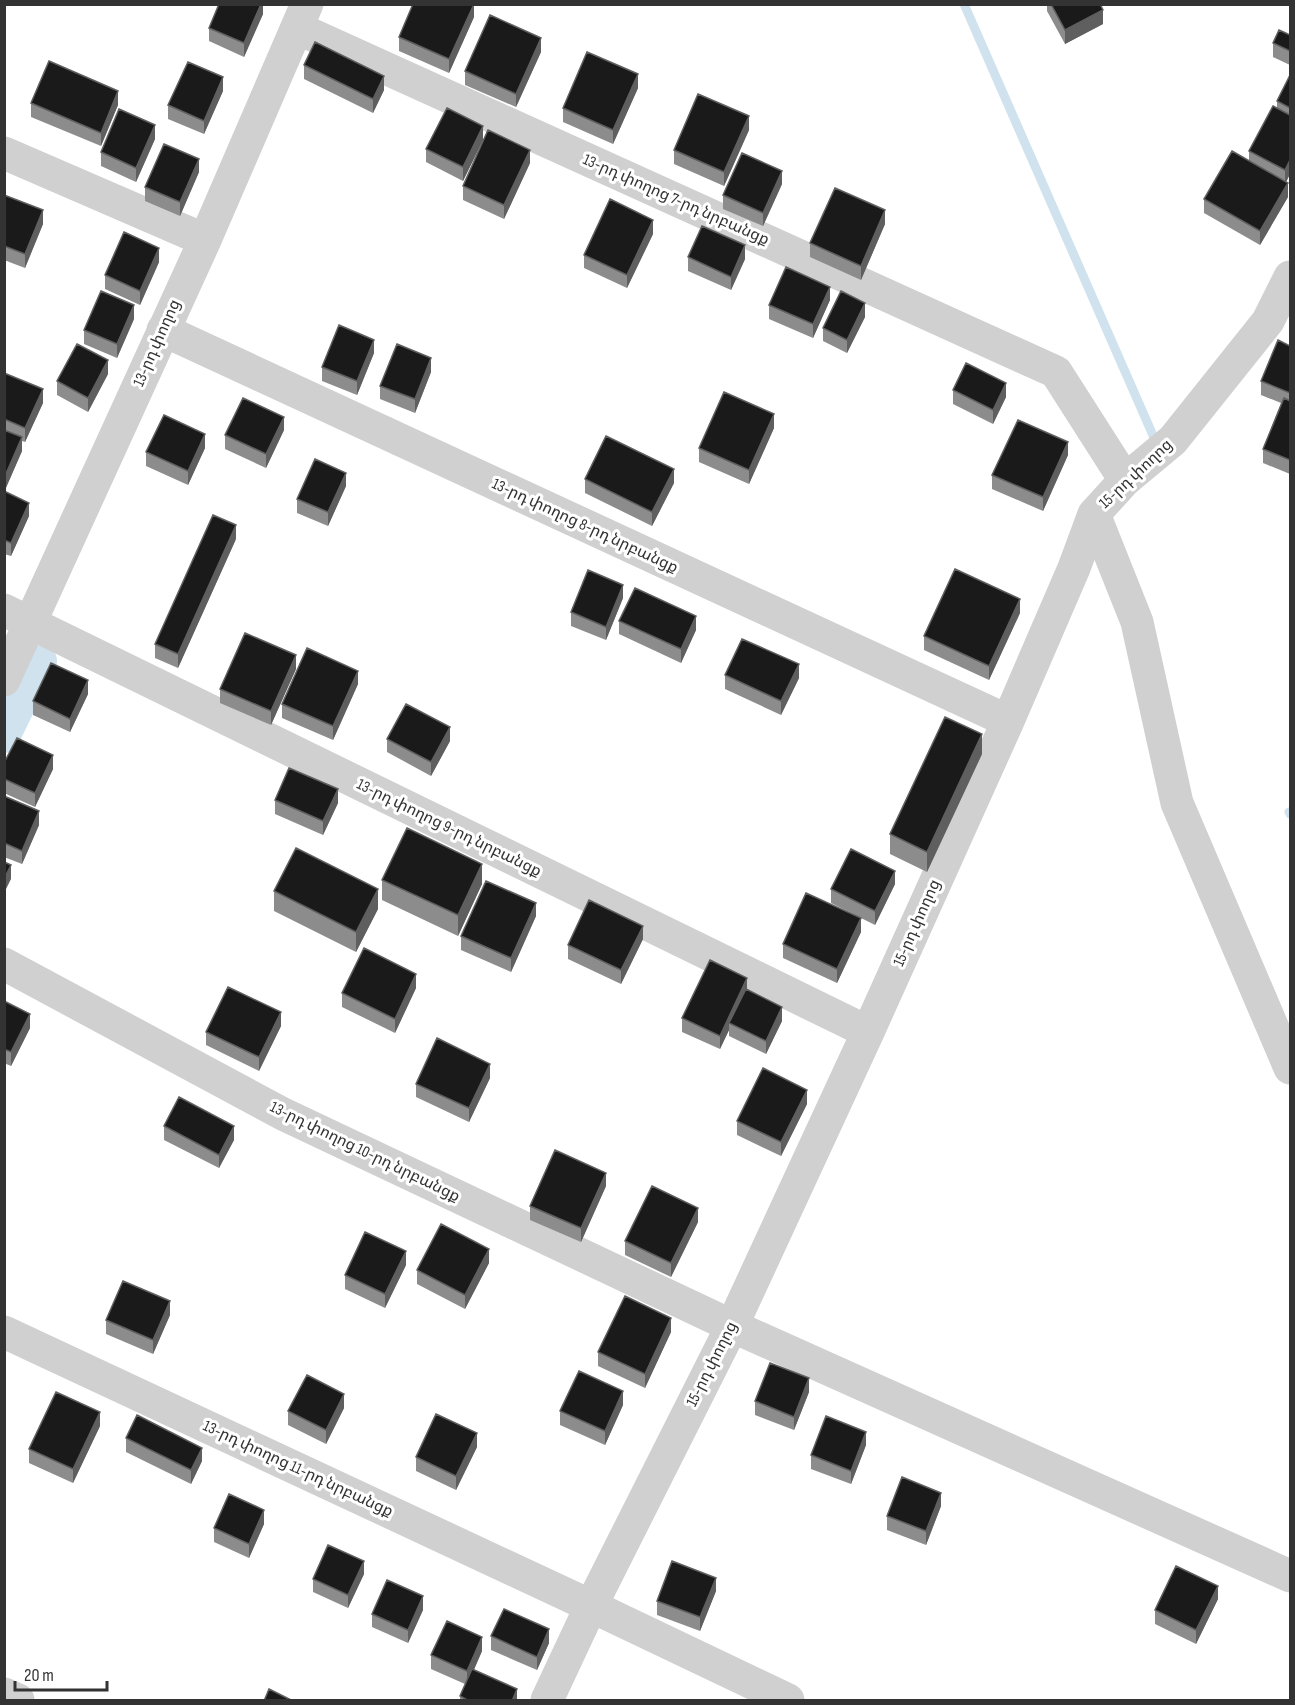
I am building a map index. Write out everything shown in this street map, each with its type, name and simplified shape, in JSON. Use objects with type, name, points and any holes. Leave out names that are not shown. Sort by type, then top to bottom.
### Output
[{"type":"street","name":"13-րդ փողոց","points":[[4,680],[18,617],[163,330],[205,240],[302,16]]},
{"type":"street","name":"13-րդ փողոց 7-րդ նրբանցք","points":[[302,16],[1056,372],[1125,480]]},
{"type":"street","points":[[4,153],[205,240]]},
{"type":"street","name":"15-րդ փողոց","points":[[547,1701],[591,1606],[732,1326],[868,1032],[1008,721],[1074,568],[1094,514],[1125,480],[1173,440],[1279,326],[1290,277]]},
{"type":"street","name":"13-րդ փողոց 8-րդ նրբանցք","points":[[163,330],[1008,721]]},
{"type":"street","points":[[1094,514],[1137,622],[1177,803],[1290,1068]]},
{"type":"street","name":"13-րդ փողոց 9-րդ նրբանցք","points":[[18,617],[868,1032]]},
{"type":"street","name":"13-րդ փողոց 10-րդ նրբանցք","points":[[4,964],[283,1114],[732,1326],[1290,1576]]},
{"type":"street","name":"13-րդ փողոց 11-րդ նրբանցք","points":[[4,1332],[591,1606],[788,1701]]},
{"type":"street","points":[[4,1694],[18,1701]]},
{"type":"building","points":[[219,4],[261,4],[244,43],[209,28]]},
{"type":"building","points":[[413,4],[474,4],[449,59],[399,37]]},
{"type":"building","points":[[1051,4],[1100,4],[1103,10],[1065,30]]},
{"type":"building","points":[[490,15],[541,38],[516,94],[465,71]]},
{"type":"building","points":[[1279,30],[1290,35],[1290,51],[1273,43]]},
{"type":"building","points":[[315,42],[384,76],[373,99],[304,65]]},
{"type":"building","points":[[587,52],[638,74],[613,130],[563,108]]},
{"type":"building","points":[[49,61],[118,91],[101,133],[31,103]]},
{"type":"building","points":[[188,62],[223,77],[204,121],[168,105]]},
{"type":"building","points":[[1290,75],[1290,108],[1277,101]]},
{"type":"building","points":[[698,94],[749,116],[724,172],[674,150]]},
{"type":"building","points":[[1273,106],[1290,115],[1290,160],[1285,170],[1249,151]]},
{"type":"building","points":[[447,108],[483,126],[463,167],[426,149]]},
{"type":"building","points":[[119,109],[155,125],[136,168],[101,152]]},
{"type":"building","points":[[488,130],[530,150],[504,205],[463,186]]},
{"type":"building","points":[[164,144],[199,159],[180,202],[145,187]]},
{"type":"building","points":[[1232,151],[1288,183],[1260,231],[1204,199]]},
{"type":"building","points":[[742,153],[782,171],[763,213],[723,195]]},
{"type":"building","points":[[835,188],[885,210],[861,266],[810,243]]},
{"type":"building","points":[[4,195],[43,210],[25,254],[4,246]]},
{"type":"building","points":[[610,199],[653,220],[627,275],[584,255]]},
{"type":"building","points":[[702,226],[745,245],[731,277],[688,257]]},
{"type":"building","points":[[124,232],[159,248],[140,291],[105,275]]},
{"type":"building","points":[[786,267],[830,287],[813,324],[769,305]]},
{"type":"building","points":[[101,291],[134,305],[117,344],[84,330]]},
{"type":"building","points":[[841,291],[865,303],[847,340],[823,328]]},
{"type":"building","points":[[339,325],[374,340],[357,381],[322,367]]},
{"type":"building","points":[[1278,340],[1290,346],[1290,393],[1261,381]]},
{"type":"building","points":[[77,344],[108,360],[88,398],[57,381]]},
{"type":"building","points":[[397,344],[431,358],[415,399],[380,386]]},
{"type":"building","points":[[966,363],[1006,383],[993,410],[953,390]]},
{"type":"building","points":[[4,373],[43,389],[25,428],[4,419]]},
{"type":"building","points":[[724,392],[774,414],[749,470],[699,448]]},
{"type":"building","points":[[243,398],[284,417],[266,454],[225,435]]},
{"type":"building","points":[[1284,398],[1290,401],[1290,460],[1263,449]]},
{"type":"building","points":[[164,415],[205,434],[188,471],[146,452]]},
{"type":"building","points":[[1018,420],[1068,442],[1043,497],[992,475]]},
{"type":"building","points":[[4,430],[22,437],[5,476],[4,476]]},
{"type":"building","points":[[606,436],[674,469],[652,512],[585,479]]},
{"type":"building","points":[[315,459],[346,473],[328,512],[297,499]]},
{"type":"building","points":[[4,491],[29,503],[11,543],[4,540]]},
{"type":"building","points":[[213,515],[236,525],[178,654],[155,644]]},
{"type":"building","points":[[955,569],[1020,599],[989,666],[924,636]]},
{"type":"building","points":[[588,570],[623,585],[606,627],[571,612]]},
{"type":"building","points":[[635,588],[696,616],[681,649],[619,621]]},
{"type":"building","points":[[245,633],[296,655],[271,711],[220,689]]},
{"type":"building","points":[[742,639],[799,664],[781,701],[725,675]]},
{"type":"building","points":[[307,648],[358,671],[333,726],[282,704]]},
{"type":"building","points":[[51,663],[88,680],[70,719],[33,701]]},
{"type":"building","points":[[406,704],[450,727],[431,762],[387,739]]},
{"type":"building","points":[[945,717],[982,734],[927,852],[890,834]]},
{"type":"building","points":[[17,738],[53,755],[35,793],[4,779],[4,763]]},
{"type":"building","points":[[289,768],[338,789],[323,821],[275,800]]},
{"type":"building","points":[[4,796],[39,811],[22,851],[4,843]]},
{"type":"building","points":[[407,828],[482,864],[458,915],[382,880]]},
{"type":"building","points":[[296,848],[378,889],[356,932],[274,891]]},
{"type":"building","points":[[851,849],[895,871],[875,911],[831,889]]},
{"type":"building","points":[[4,862],[11,865],[4,879]]},
{"type":"building","points":[[486,881],[536,903],[511,958],[461,936]]},
{"type":"building","points":[[806,893],[861,918],[837,969],[783,944]]},
{"type":"building","points":[[589,900],[643,926],[621,970],[568,945]]},
{"type":"building","points":[[364,948],[416,974],[395,1019],[342,993]]},
{"type":"building","points":[[710,960],[747,978],[720,1036],[682,1018]]},
{"type":"building","points":[[228,987],[281,1012],[259,1057],[206,1032]]},
{"type":"building","points":[[746,989],[782,1007],[766,1041],[729,1023]]},
{"type":"building","points":[[6,1002],[30,1014],[11,1052],[4,1049],[4,1004]]},
{"type":"building","points":[[437,1038],[490,1064],[469,1108],[416,1084]]},
{"type":"building","points":[[763,1068],[807,1090],[781,1142],[737,1121]]},
{"type":"building","points":[[179,1097],[234,1126],[219,1155],[164,1126]]},
{"type":"building","points":[[555,1150],[606,1173],[581,1228],[530,1206]]},
{"type":"building","points":[[652,1186],[698,1208],[671,1263],[625,1241]]},
{"type":"building","points":[[441,1224],[489,1249],[465,1295],[417,1270]]},
{"type":"building","points":[[365,1232],[406,1251],[385,1294],[345,1275]]},
{"type":"building","points":[[123,1281],[170,1301],[153,1340],[106,1320]]},
{"type":"building","points":[[625,1296],[671,1318],[645,1374],[598,1352]]},
{"type":"building","points":[[770,1363],[809,1378],[794,1417],[755,1401]]},
{"type":"building","points":[[579,1371],[623,1391],[605,1431],[560,1411]]},
{"type":"building","points":[[307,1375],[344,1394],[326,1430],[288,1411]]},
{"type":"building","points":[[56,1392],[100,1412],[73,1469],[29,1449]]},
{"type":"building","points":[[436,1414],[477,1433],[456,1476],[416,1457]]},
{"type":"building","points":[[137,1415],[202,1448],[191,1470],[126,1438]]},
{"type":"building","points":[[826,1416],[866,1432],[851,1471],[811,1455]]},
{"type":"building","points":[[902,1477],[941,1493],[926,1531],[887,1516]]},
{"type":"building","points":[[229,1494],[264,1510],[249,1544],[214,1528]]},
{"type":"building","points":[[328,1545],[364,1561],[348,1595],[313,1579]]},
{"type":"building","points":[[672,1561],[716,1578],[700,1617],[657,1601]]},
{"type":"building","points":[[1176,1566],[1218,1586],[1196,1630],[1155,1610]]},
{"type":"building","points":[[387,1580],[423,1596],[408,1630],[372,1614]]},
{"type":"building","points":[[504,1609],[549,1629],[537,1657],[491,1636]]},
{"type":"building","points":[[447,1621],[482,1637],[467,1671],[431,1655]]},
{"type":"building","points":[[472,1669],[517,1689],[512,1701],[469,1701],[460,1696]]},
{"type":"building","points":[[269,1689],[293,1701],[264,1701]]},
{"type":"waterway","points":[[964,4],[1155,440]]},
{"type":"waterway","points":[[4,737],[41,661]]}]
